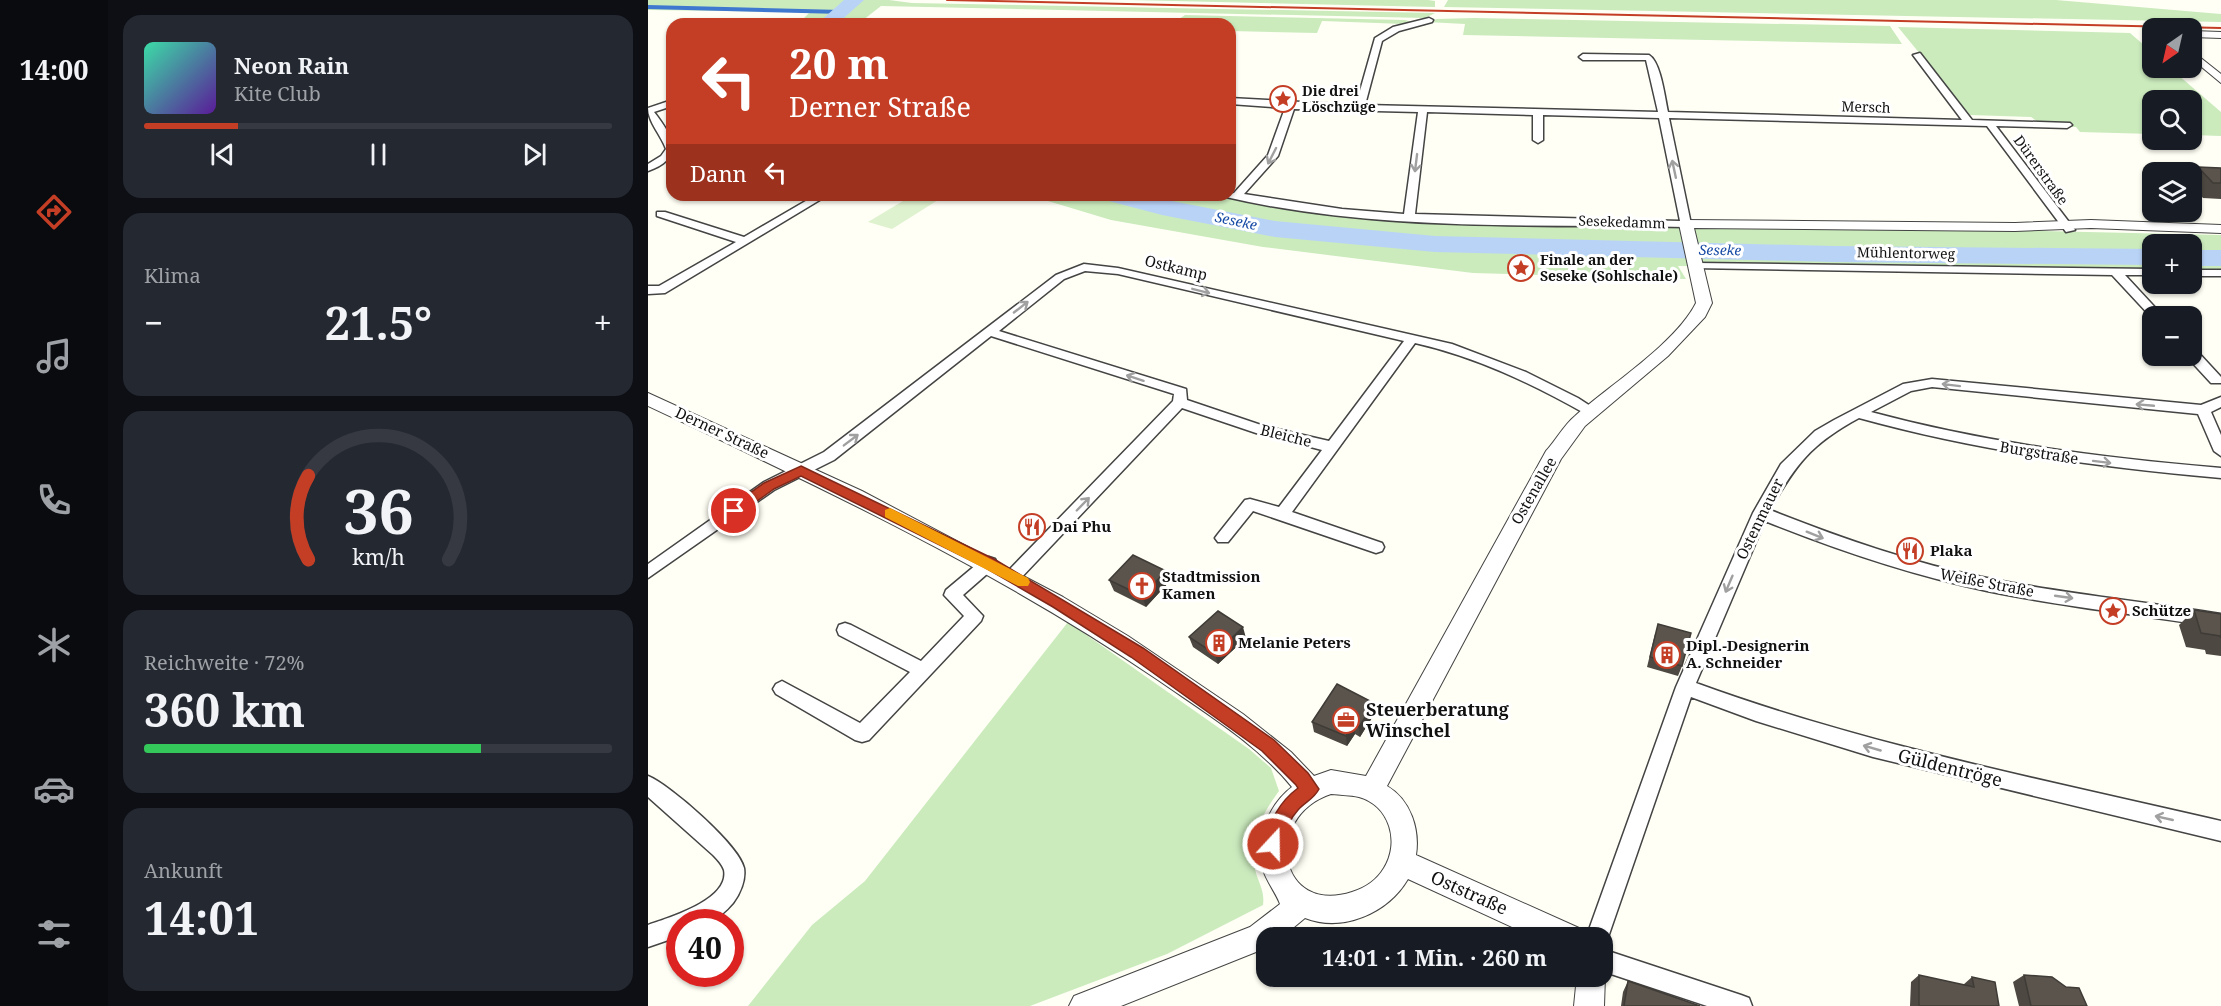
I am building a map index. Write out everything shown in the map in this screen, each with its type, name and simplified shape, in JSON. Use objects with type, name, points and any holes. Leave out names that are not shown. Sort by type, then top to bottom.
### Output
[{"type":"street","points":[[1360,107],[1378,40],[1396,29],[1429,20]]},
{"type":"street","points":[[2202,34],[2218,35]]},
{"type":"street","points":[[2202,37],[2218,35]]},
{"type":"street","points":[[1917,55],[1970,124]]},
{"type":"street","points":[[1583,57],[1648,58],[1655,74],[1686,224]]},
{"type":"street","points":[[2202,64],[2221,80]]},
{"type":"street","name":"Mersch","points":[[1236,102],[1290,106],[2067,125]]},
{"type":"street","points":[[666,105],[648,111],[666,137]]},
{"type":"street","points":[[1236,193],[1273,156],[1290,106]]},
{"type":"street","points":[[1409,217],[1423,109]]},
{"type":"street","points":[[1538,112],[1538,140]]},
{"type":"street","name":"Dürerstraße","points":[[1990,124],[2067,227]]},
{"type":"street","points":[[648,168],[666,155]]},
{"type":"street","name":"Sesekedamm","points":[[1236,195],[1306,208],[1409,217],[1686,224],[2221,229]]},
{"type":"street","points":[[648,290],[661,290],[813,201]]},
{"type":"street","points":[[661,214],[745,241]]},
{"type":"street","name":"Ostenallee","points":[[1372,788],[1552,456],[1592,411],[1662,352],[1697,317],[1704,303],[1686,224]]},
{"type":"street","name":"Mühlentorweg","points":[[1694,255],[2142,272]]},
{"type":"street","name":"Ostkamp","points":[[648,572],[769,486],[829,456],[1072,270],[1095,267],[1412,338],[1486,360],[1592,411]]},
{"type":"street","points":[[2115,272],[2147,306]]},
{"type":"street","points":[[2202,273],[2221,273]]},
{"type":"street","name":"Bleiche","points":[[990,332],[1181,392],[1180,402],[1261,430],[1332,447],[1412,338]]},
{"type":"street","points":[[2202,365],[2216,380]]},
{"type":"street","name":"Ostenmauer","points":[[1601,927],[1685,687],[1761,513],[1786,468],[1820,434],[1908,387],[1932,383],[2204,410]]},
{"type":"street","name":"Derner Straße","points":[[648,399],[801,470],[1013,576],[1137,652],[1268,745],[1310,789]]},
{"type":"street","points":[[2221,401],[2204,410],[2221,451]]},
{"type":"street","points":[[1013,576],[1180,402]]},
{"type":"street","name":"Burgstraße","points":[[1860,414],[1917,431],[1986,445],[2131,466],[2221,473]]},
{"type":"street","points":[[1282,514],[1332,447]]},
{"type":"street","points":[[1223,538],[1250,504],[1376,548]]},
{"type":"street","name":"Weiße Straße","points":[[1761,513],[1906,566],[2018,591],[2221,621]]},
{"type":"street","points":[[782,689],[862,734],[975,616],[952,595],[989,563]]},
{"type":"street","points":[[845,630],[922,670]]},
{"type":"street","name":"Güldentröge","points":[[1685,687],[1756,713],[1874,749],[2221,831]]},
{"type":"street","points":[[1331,782],[1352,782],[1372,788],[1390,800],[1402,819],[1406,840],[1403,863],[1387,889],[1360,907],[1329,911],[1300,902],[1284,886],[1274,866],[1273,844],[1279,822],[1292,803],[1310,789],[1331,782]]},
{"type":"street","points":[[648,785],[720,848],[733,863],[735,877],[723,898],[710,909]]},
{"type":"street","name":"Oststraße","points":[[1403,863],[1545,927]]},
{"type":"street","points":[[1084,1006],[1258,937],[1290,914],[1300,902]]},
{"type":"street","points":[[648,936],[666,930]]},
{"type":"street","points":[[1613,964],[1741,1006]]},
{"type":"street","points":[[1589,1006],[1590,987]]},
{"type":"green space","points":[[648,0],[889,0],[912,3],[1435,13],[1425,18],[881,6],[866,18],[804,18],[810,12],[648,10]]},
{"type":"green space","points":[[1129,0],[1428,0],[1435,1],[1435,7]]},
{"type":"green space","points":[[1448,0],[2056,0],[2221,14],[2221,22],[2202,22],[2202,18],[2142,18],[2142,20],[1444,7]]},
{"type":"green space","points":[[1185,15],[1412,22],[1404,24],[1322,21],[1317,33],[1236,31],[1236,18],[1181,18]]},
{"type":"green space","points":[[1437,19],[1890,26],[1902,44],[1463,35],[1465,24],[1427,22]]},
{"type":"green space","points":[[1898,27],[2130,33],[2142,43],[2142,78],[2182,78],[2196,90],[2142,90],[2142,134],[2080,132],[2076,127],[2044,126],[2031,117],[1970,115]]},
{"type":"green space","points":[[2202,96],[2221,112],[2221,136],[2202,135]]},
{"type":"green space","points":[[1236,197],[1384,216],[2177,234],[2142,234],[2142,272],[1678,266],[1686,279],[1473,273],[1263,247],[1111,220],[1048,201],[1236,201]]},
{"type":"green space","points":[[903,201],[936,201],[892,229],[868,222]]},
{"type":"green space","points":[[2202,235],[2221,235],[2221,273],[2202,273]]},
{"type":"green space","points":[[1068,622],[1249,749],[1271,768],[1279,791],[1262,818],[1253,847],[1253,858],[1262,891],[1263,905],[1167,954],[1030,1006],[748,1006],[812,925],[865,881]]},
{"type":"building","points":[[2202,167],[2221,168],[2221,183],[2213,183],[2202,171]]},
{"type":"building","points":[[1133,555],[1166,571],[1142,596],[1109,580]]},
{"type":"building","points":[[2194,610],[2221,614],[2221,638],[2201,633]]},
{"type":"building","points":[[1218,611],[1243,627],[1215,654],[1189,637]]},
{"type":"building","name":"Dipl.-Designerin A. Schneider","points":[[1658,624],[1691,633],[1682,666],[1650,657]]},
{"type":"building","name":"Steuerberatung Winschel","points":[[1337,684],[1374,703],[1359,727],[1354,724],[1346,736],[1312,722]]},
{"type":"building","points":[[1919,975],[1974,987],[1972,977],[1995,982],[1999,1006],[1919,1006]]},
{"type":"building","points":[[2024,975],[2052,977],[2066,987],[2079,988],[2087,1006],[2031,1006]]},
{"type":"building","points":[[1628,981],[1700,1006],[1624,1006]]},
{"type":"waterway","name":"Seseke","points":[[833,18],[855,0]]},
{"type":"waterway","points":[[648,7],[842,12]]},
{"type":"waterway","name":"Seseke","points":[[1136,201],[1275,229],[1435,244],[1833,254],[2142,257]]},
{"type":"waterway","name":"Seseke","points":[[2202,258],[2221,258]]},
{"type":"railway","points":[[947,0],[2221,28]]},
{"type":"slow traffic","points":[[890,513],[1023,582]]},
{"type":"place","name":"Die drei Löschzüge","points":[[1283,99]]},
{"type":"place","name":"Finale an der Seseke (Sohlschale)","points":[[1521,268]]},
{"type":"place","name":"Dai Phu","points":[[1032,527]]},
{"type":"place","name":"Plaka","points":[[1910,551]]},
{"type":"place","name":"Stadtmission Kamen","points":[[1142,586]]},
{"type":"place","name":"Schütze","points":[[2113,611]]},
{"type":"place","name":"Melanie Peters","points":[[1219,643]]},
{"type":"place","name":"Dipl.-Designerin A. Schneider","points":[[1667,655]]},
{"type":"place","name":"Steuerberatung Winschel","points":[[1346,720]]},
{"type":"route","points":[[734,511],[769,486],[801,470],[989,563],[1059,603],[1137,652],[1268,745],[1302,779],[1310,789],[1292,803],[1279,822],[1273,844]]}]
